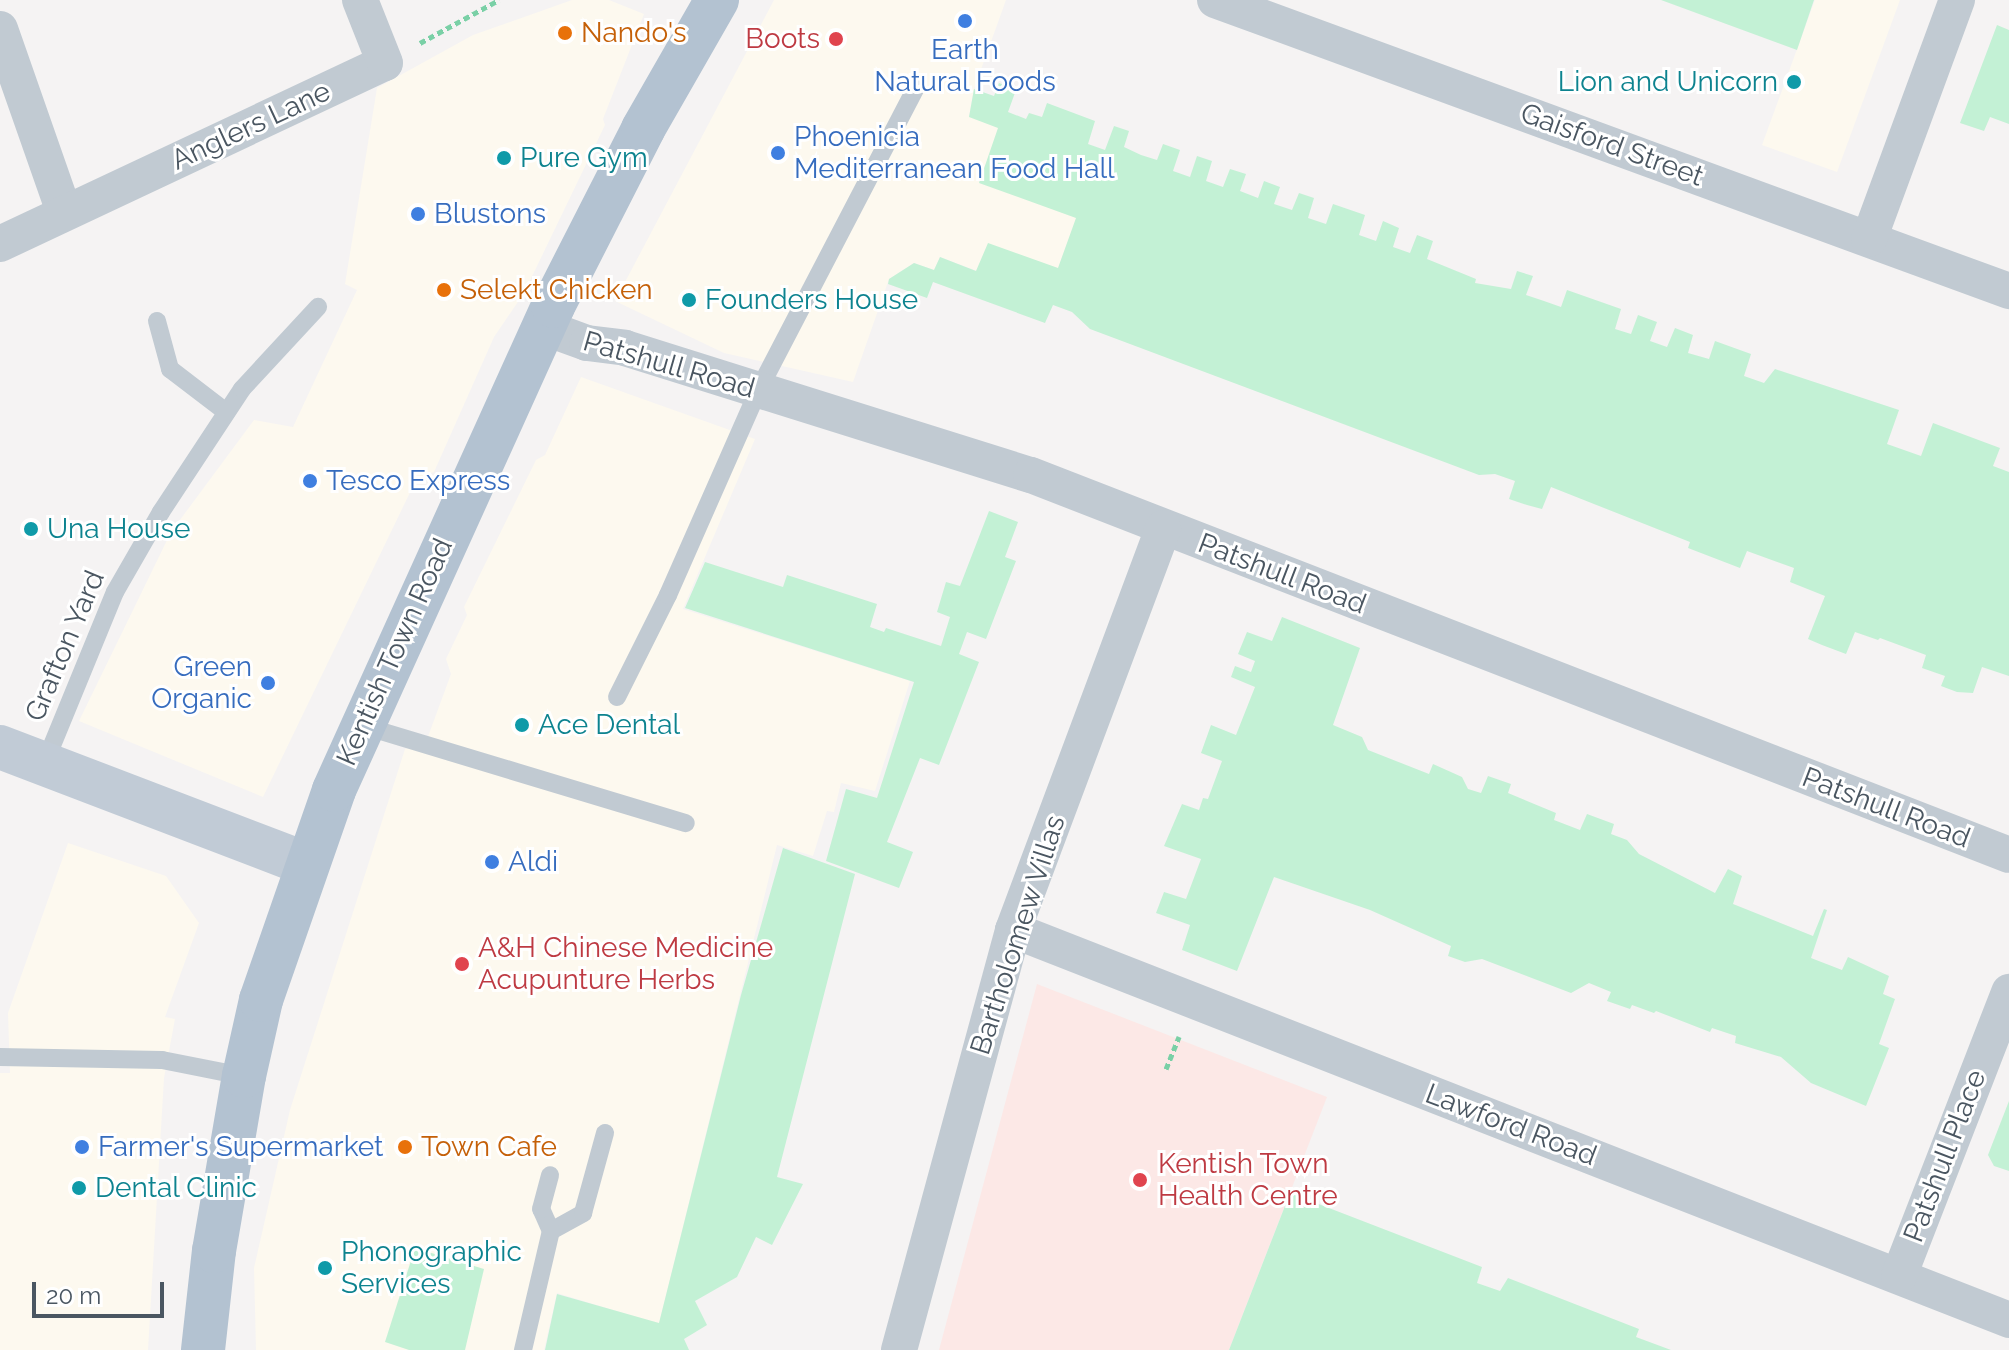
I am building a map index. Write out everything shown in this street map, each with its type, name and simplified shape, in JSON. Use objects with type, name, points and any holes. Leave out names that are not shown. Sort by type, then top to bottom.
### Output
[{"type":"main road","name":"Kentish Town Road","points":[[203,1350],[214,1251],[244,1076],[267,979],[307,864],[360,725],[543,327],[643,129],[717,0]]},
{"type":"street","points":[[360,0],[385,63]]},
{"type":"street","name":"Gaisford Street","points":[[1215,0],[2009,291]]},
{"type":"street","points":[[1869,239],[1957,0]]},
{"type":"street","points":[[0,29],[64,212]]},
{"type":"street","name":"Anglers Lane","points":[[0,244],[385,63]]},
{"type":"street","name":"Patshull Road","points":[[543,327],[602,347],[625,348],[984,459],[2009,855]]},
{"type":"street","name":"Bartholomew Villas","points":[[899,1350],[1013,930],[1163,528]]},
{"type":"street","points":[[0,747],[307,864]]},
{"type":"street","name":"Lawford Road","points":[[1013,930],[2009,1320]]},
{"type":"street","name":"Patshull Place","points":[[1899,1276],[2009,992]]},
{"type":"lane","points":[[617,697],[668,595],[758,391],[917,86]]},
{"type":"lane","name":"Grafton Yard","points":[[44,765],[115,592],[192,460],[242,389],[318,307]]},
{"type":"lane","points":[[157,321],[170,369],[226,412]]},
{"type":"lane","points":[[360,725],[686,823]]},
{"type":"lane","points":[[0,1057],[162,1060],[244,1076]]},
{"type":"lane","points":[[551,1231],[583,1213],[605,1133]]},
{"type":"lane","points":[[523,1350],[551,1231],[541,1209],[550,1175]]},
{"type":"path","points":[[385,63],[499,0]]},
{"type":"shaded area","points":[[572,0],[609,0],[644,14],[603,119],[605,125],[524,293],[494,337],[434,472],[417,478],[263,797],[79,721],[171,532],[254,420],[293,427],[357,290],[345,284],[377,88],[473,35]]},
{"type":"shaded area","points":[[774,0],[1006,0],[974,89],[969,116],[999,128],[979,182],[1077,218],[1058,268],[977,271],[940,257],[934,270],[914,263],[889,279],[853,382],[724,353],[615,301]]},
{"type":"shaded area","points":[[1815,0],[1900,0],[1837,172],[1762,145]]},
{"type":"shaded area","points":[[581,377],[755,439],[683,609],[910,681],[875,791],[841,783],[834,812],[827,811],[813,856],[777,845],[659,1324],[557,1293],[544,1350],[256,1350],[254,1268],[290,1110],[405,749],[426,742],[451,674],[446,659],[467,615],[464,607],[536,460],[545,455]]},
{"type":"shaded area","points":[[68,843],[166,876],[199,923],[165,1017],[175,1019],[164,1078],[148,1350],[0,1350],[0,1073],[10,1073],[8,1013]]},
{"type":"shaded area","name":"Kentish Town Health Centre","points":[[1037,984],[1327,1097],[1229,1350],[939,1350]]},
{"type":"green space","points":[[1661,0],[1814,0],[1797,50]]},
{"type":"green space","points":[[1997,25],[2009,30],[2009,124],[1990,117],[1984,131],[1960,123]]},
{"type":"green space","points":[[999,83],[1016,90],[1008,112],[1026,119],[1029,113],[1042,117],[1047,103],[1095,121],[1088,144],[1105,150],[1114,126],[1129,131],[1124,147],[1141,155],[1157,160],[1163,144],[1180,150],[1173,171],[1190,177],[1197,156],[1212,161],[1206,181],[1223,187],[1230,169],[1246,174],[1240,191],[1258,198],[1264,181],[1280,187],[1274,204],[1292,210],[1299,193],[1314,198],[1308,218],[1326,224],[1333,204],[1365,215],[1359,235],[1376,241],[1383,221],[1399,228],[1393,247],[1410,253],[1417,235],[1433,241],[1427,259],[1476,279],[1475,283],[1511,289],[1517,271],[1533,276],[1526,295],[1561,307],[1567,290],[1621,309],[1615,329],[1631,334],[1638,315],[1657,322],[1650,341],[1667,347],[1675,328],[1693,335],[1688,353],[1709,359],[1715,341],[1751,354],[1744,376],[1764,383],[1775,369],[1899,410],[1887,444],[1921,456],[1933,423],[2000,448],[1993,466],[2009,472],[2009,676],[1982,667],[1973,693],[1957,692],[1941,686],[1945,676],[1922,668],[1926,655],[1880,638],[1878,640],[1855,632],[1846,654],[1822,645],[1808,639],[1825,596],[1790,582],[1794,568],[1747,551],[1740,568],[1688,548],[1690,542],[1551,487],[1542,509],[1509,499],[1515,481],[1495,474],[1479,475],[1090,329],[1072,312],[1053,305],[1045,323],[933,282],[927,298],[888,284],[889,279],[914,263],[934,270],[940,257],[976,271],[988,243],[1058,268],[1076,218],[979,183],[998,128],[969,117],[974,89],[994,96]]},
{"type":"green space","points":[[989,511],[1018,522],[1005,557],[1016,561],[986,639],[967,632],[959,654],[979,662],[939,765],[920,758],[887,842],[913,852],[899,888],[826,861],[846,789],[877,798],[914,682],[685,608],[705,562],[783,587],[787,575],[877,604],[870,627],[884,632],[886,628],[941,646],[950,617],[937,612],[946,582],[960,586]]},
{"type":"green space","points":[[1282,617],[1360,648],[1333,725],[1362,737],[1368,750],[1429,774],[1433,764],[1462,777],[1468,789],[1481,793],[1488,776],[1511,784],[1508,793],[1556,813],[1554,820],[1580,830],[1587,814],[1614,824],[1611,834],[1627,840],[1639,854],[1715,893],[1728,869],[1742,876],[1733,904],[1813,936],[1824,909],[1827,910],[1811,958],[1842,970],[1848,957],[1889,976],[1883,994],[1895,999],[1879,1044],[1889,1048],[1866,1106],[1811,1083],[1781,1057],[1735,1043],[1736,1036],[1712,1028],[1710,1032],[1656,1011],[1654,1013],[1632,1005],[1630,1009],[1607,1001],[1611,992],[1589,983],[1571,993],[1482,959],[1465,962],[1448,956],[1451,946],[1370,910],[1274,877],[1237,971],[1182,950],[1190,925],[1156,913],[1164,892],[1186,899],[1201,859],[1164,846],[1182,804],[1199,810],[1203,798],[1208,799],[1222,761],[1201,753],[1211,725],[1236,735],[1255,687],[1231,677],[1235,666],[1251,672],[1255,661],[1238,654],[1247,632],[1272,641]]},
{"type":"green space","points":[[783,848],[855,874],[777,1177],[803,1184],[772,1245],[756,1237],[737,1277],[695,1301],[707,1325],[684,1339],[689,1350],[545,1350],[557,1294],[659,1323],[741,995]]},
{"type":"green space","points":[[2009,1101],[2009,1171],[1994,1166],[1988,1155]]},
{"type":"green space","points":[[1290,1193],[1482,1267],[1477,1283],[1500,1291],[1508,1278],[1639,1329],[1636,1337],[1671,1350],[1229,1350]]},
{"type":"green space","points":[[415,1248],[484,1269],[465,1350],[409,1350],[385,1342]]},
{"type":"place","name":"Earth Natural Foods","points":[[965,21]]},
{"type":"place","name":"Nando's","points":[[565,33]]},
{"type":"place","name":"Boots","points":[[836,39]]},
{"type":"place","name":"Lion and Unicorn","points":[[1794,82]]},
{"type":"place","name":"Phoenicia Mediterranean Food Hall","points":[[778,153]]},
{"type":"place","name":"Pure Gym","points":[[504,158]]},
{"type":"place","name":"Blustons","points":[[418,214]]},
{"type":"place","name":"Selekt Chicken","points":[[444,290]]},
{"type":"place","name":"Founders House","points":[[689,300]]},
{"type":"place","name":"Tesco Express","points":[[310,481]]},
{"type":"place","name":"Una House","points":[[31,529]]},
{"type":"place","name":"Green Organic","points":[[268,683]]},
{"type":"place","name":"Ace Dental","points":[[522,725]]},
{"type":"place","name":"Aldi","points":[[492,862]]},
{"type":"place","name":"A&H Chinese Medicine Acupunture Herbs","points":[[462,964]]},
{"type":"place","name":"Farmer's Supermarket","points":[[82,1147]]},
{"type":"place","name":"Town Cafe","points":[[405,1147]]},
{"type":"place","name":"Kentish Town Health Centre","points":[[1140,1180]]},
{"type":"place","name":"Dental Clinic","points":[[79,1188]]},
{"type":"place","name":"Phonographic Services","points":[[325,1268]]}]
